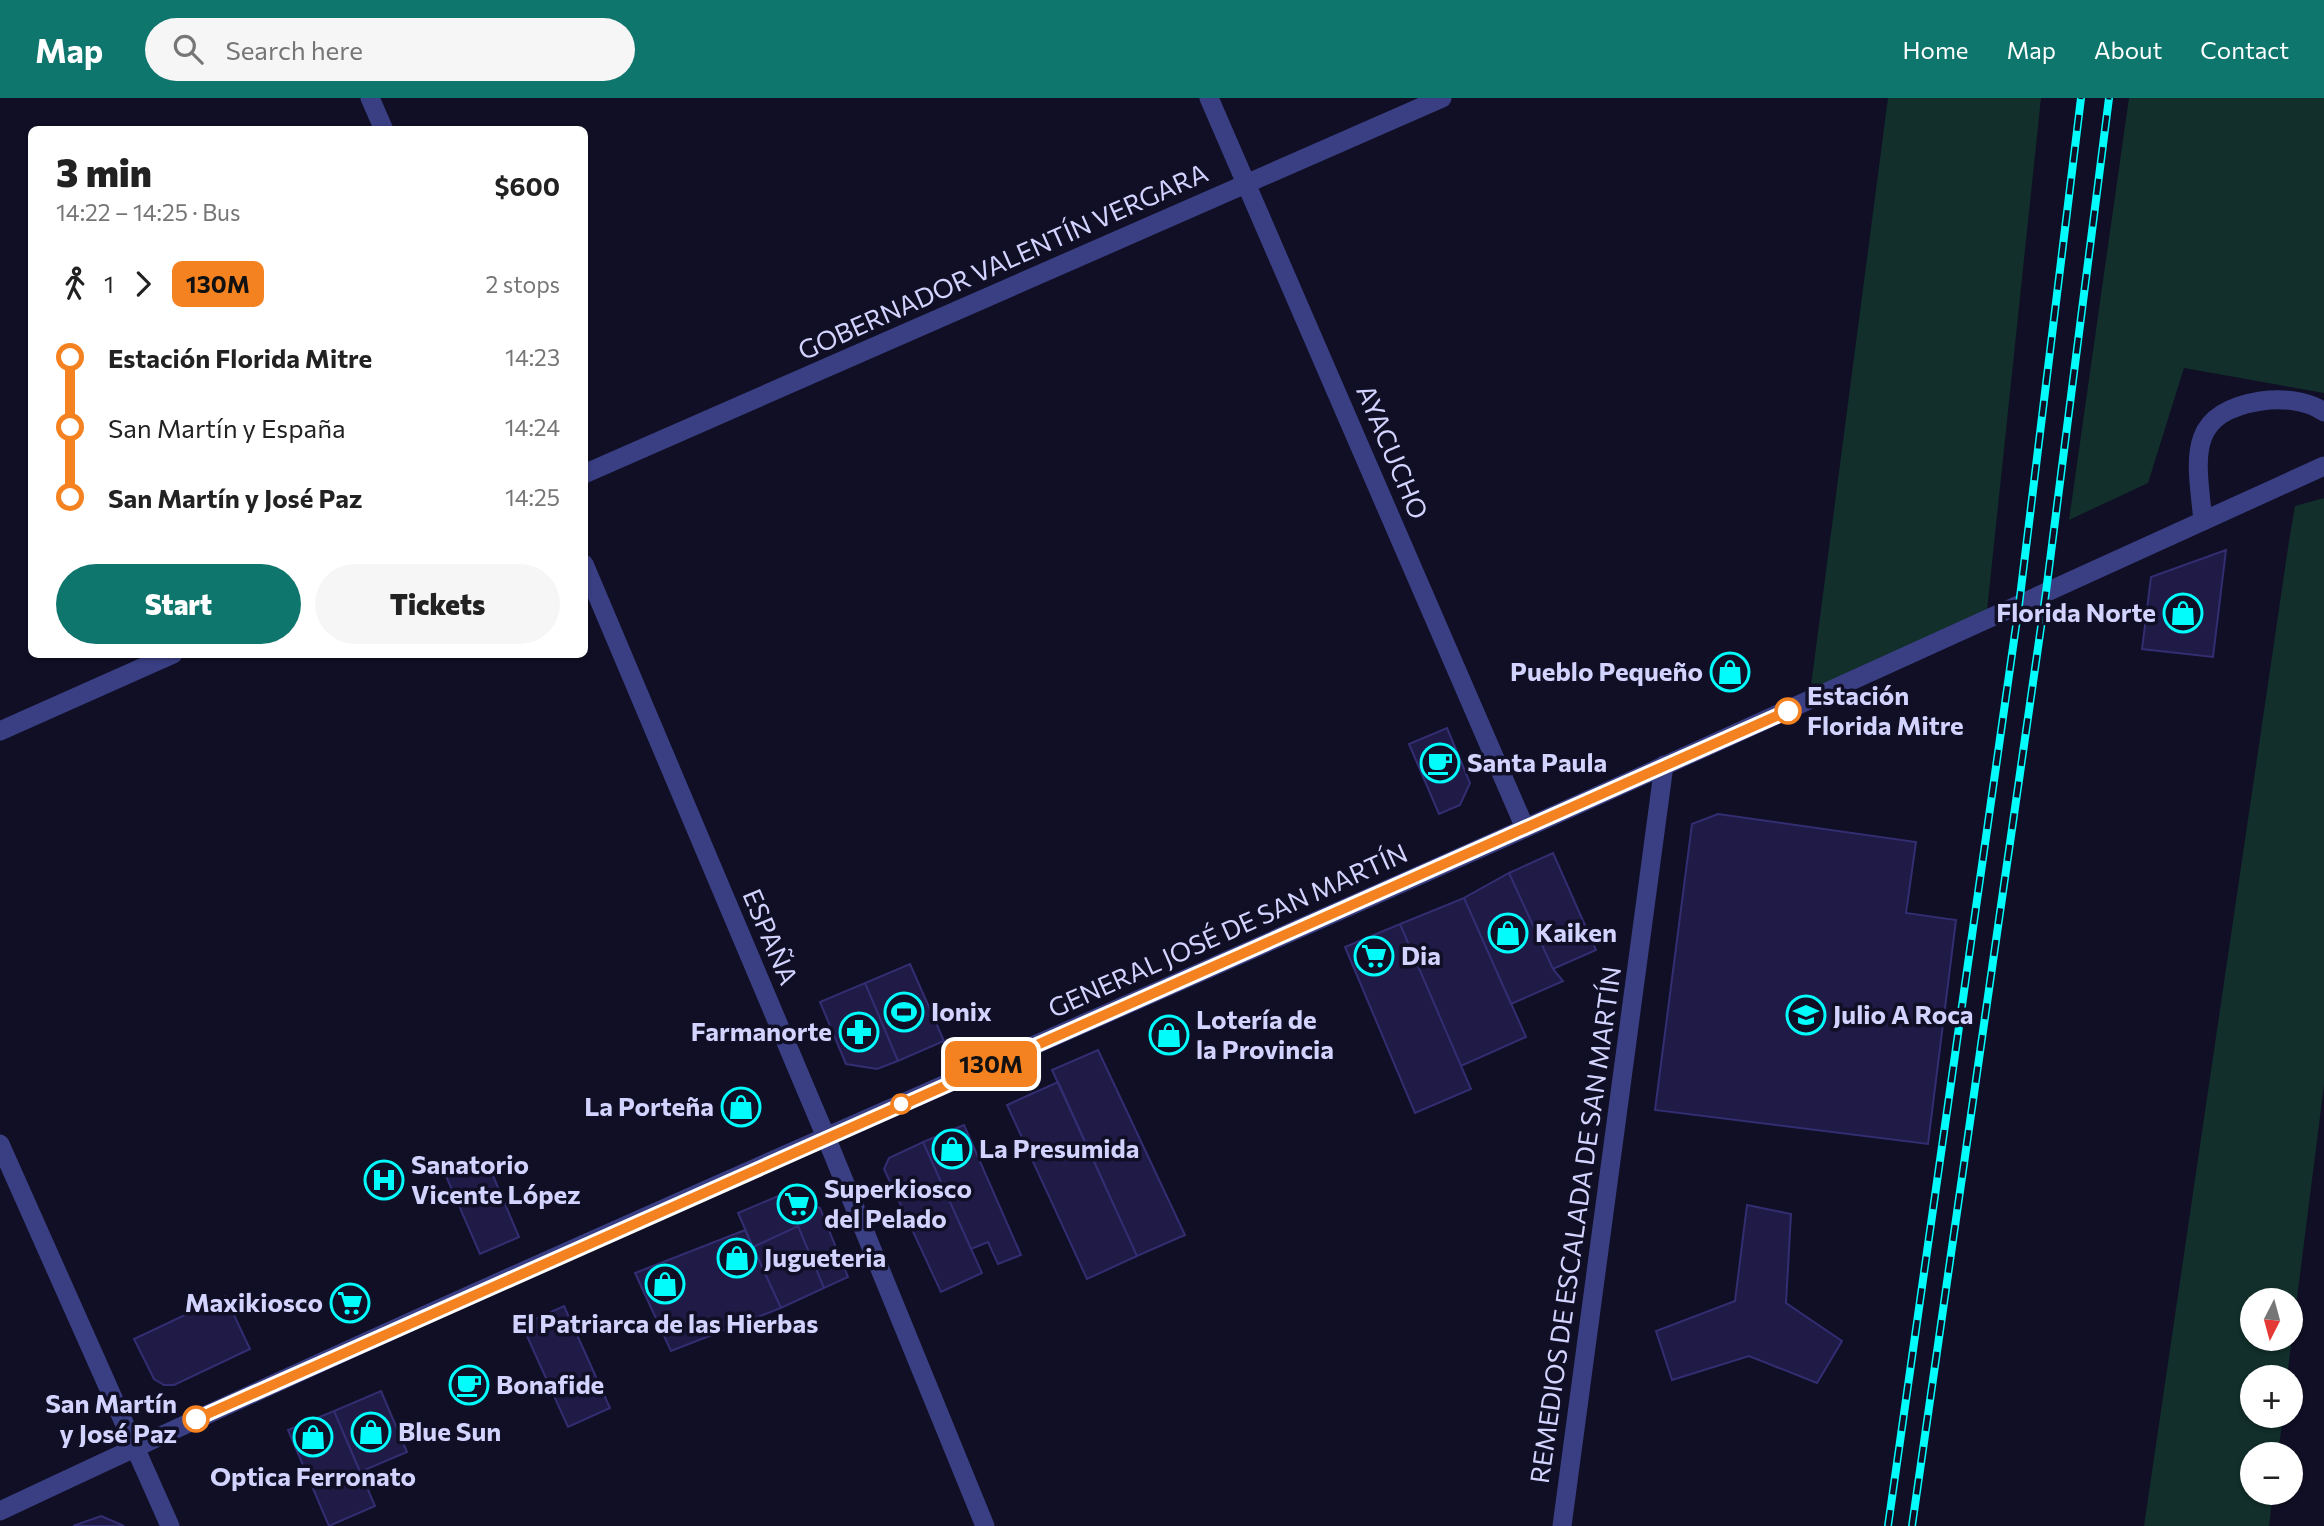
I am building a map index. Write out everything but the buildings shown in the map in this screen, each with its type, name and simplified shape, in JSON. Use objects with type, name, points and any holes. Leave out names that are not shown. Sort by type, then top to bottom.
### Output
[{"type":"street","points":[[370,98],[382,126]]},
{"type":"street","name":"AYACUCHO","points":[[1209,98],[1525,828]]},
{"type":"street","name":"GOBERNADOR VALENTÍN VERGARA","points":[[588,472],[1442,98]]},
{"type":"street","points":[[2203,521],[2197,461],[2207,426],[2219,414],[2232,407],[2264,401],[2295,401],[2324,412]]},
{"type":"street","name":"GENERAL JOSÉ DE SAN MARTÍN","points":[[0,1511],[136,1447],[826,1137],[1809,701],[2324,466]]},
{"type":"street","name":"ESPAÑA","points":[[588,573],[826,1137],[985,1526]]},
{"type":"street","points":[[0,731],[164,658]]},
{"type":"street","name":"REMEDIOS DE ESCALADA DE SAN MARTÍN","points":[[1562,1526],[1664,765]]},
{"type":"street","points":[[0,1144],[170,1526]]},
{"type":"green space","points":[[1888,98],[2041,98],[1986,620],[1809,701]]},
{"type":"green space","points":[[2129,98],[2324,98],[2324,393],[2184,368],[2148,483],[2069,520]]},
{"type":"green space","points":[[2324,498],[2324,1085],[2298,1288],[2240,1288],[2240,1351],[2290,1351],[2289,1365],[2240,1365],[2240,1428],[2281,1428],[2280,1442],[2240,1442],[2240,1505],[2272,1505],[2269,1526],[2144,1526],[2295,506]]},
{"type":"railway","points":[[1888,1526],[2019,605],[2081,98]]},
{"type":"railway","points":[[1912,1526],[2046,592],[2109,98]]},
{"type":"bus line","name":"130M","points":[[196,1419],[1788,711]]},
{"type":"place","name":"Florida Norte","points":[[2183,613]]},
{"type":"place","name":"Pueblo Pequeño","points":[[1730,672]]},
{"type":"place","name":"Estación Florida Mitre","points":[[1788,711]]},
{"type":"place","name":"Santa Paula","points":[[1440,763]]},
{"type":"place","name":"Kaiken","points":[[1508,933]]},
{"type":"place","name":"Dia","points":[[1374,956]]},
{"type":"place","name":"Ionix","points":[[904,1012]]},
{"type":"place","name":"Julio A Roca","points":[[1806,1015]]},
{"type":"place","name":"Farmanorte","points":[[859,1032]]},
{"type":"place","name":"Lotería de la Provincia","points":[[1169,1035]]},
{"type":"place","name":"La Porteña","points":[[741,1107]]},
{"type":"place","name":"La Presumida","points":[[952,1149]]},
{"type":"place","name":"Sanatorio Vicente López","points":[[384,1180]]},
{"type":"place","name":"Superkiosco del Pelado","points":[[797,1204]]},
{"type":"place","name":"Jugueteria","points":[[737,1258]]},
{"type":"place","name":"El Patriarca de las Hierbas","points":[[665,1284]]},
{"type":"place","name":"Maxikiosco","points":[[350,1303]]},
{"type":"place","name":"Bonafide","points":[[469,1385]]},
{"type":"place","name":"San Martín y José Paz","points":[[196,1419]]},
{"type":"place","name":"Blue Sun","points":[[371,1432]]},
{"type":"place","name":"Optica Ferronato","points":[[313,1437]]}]
